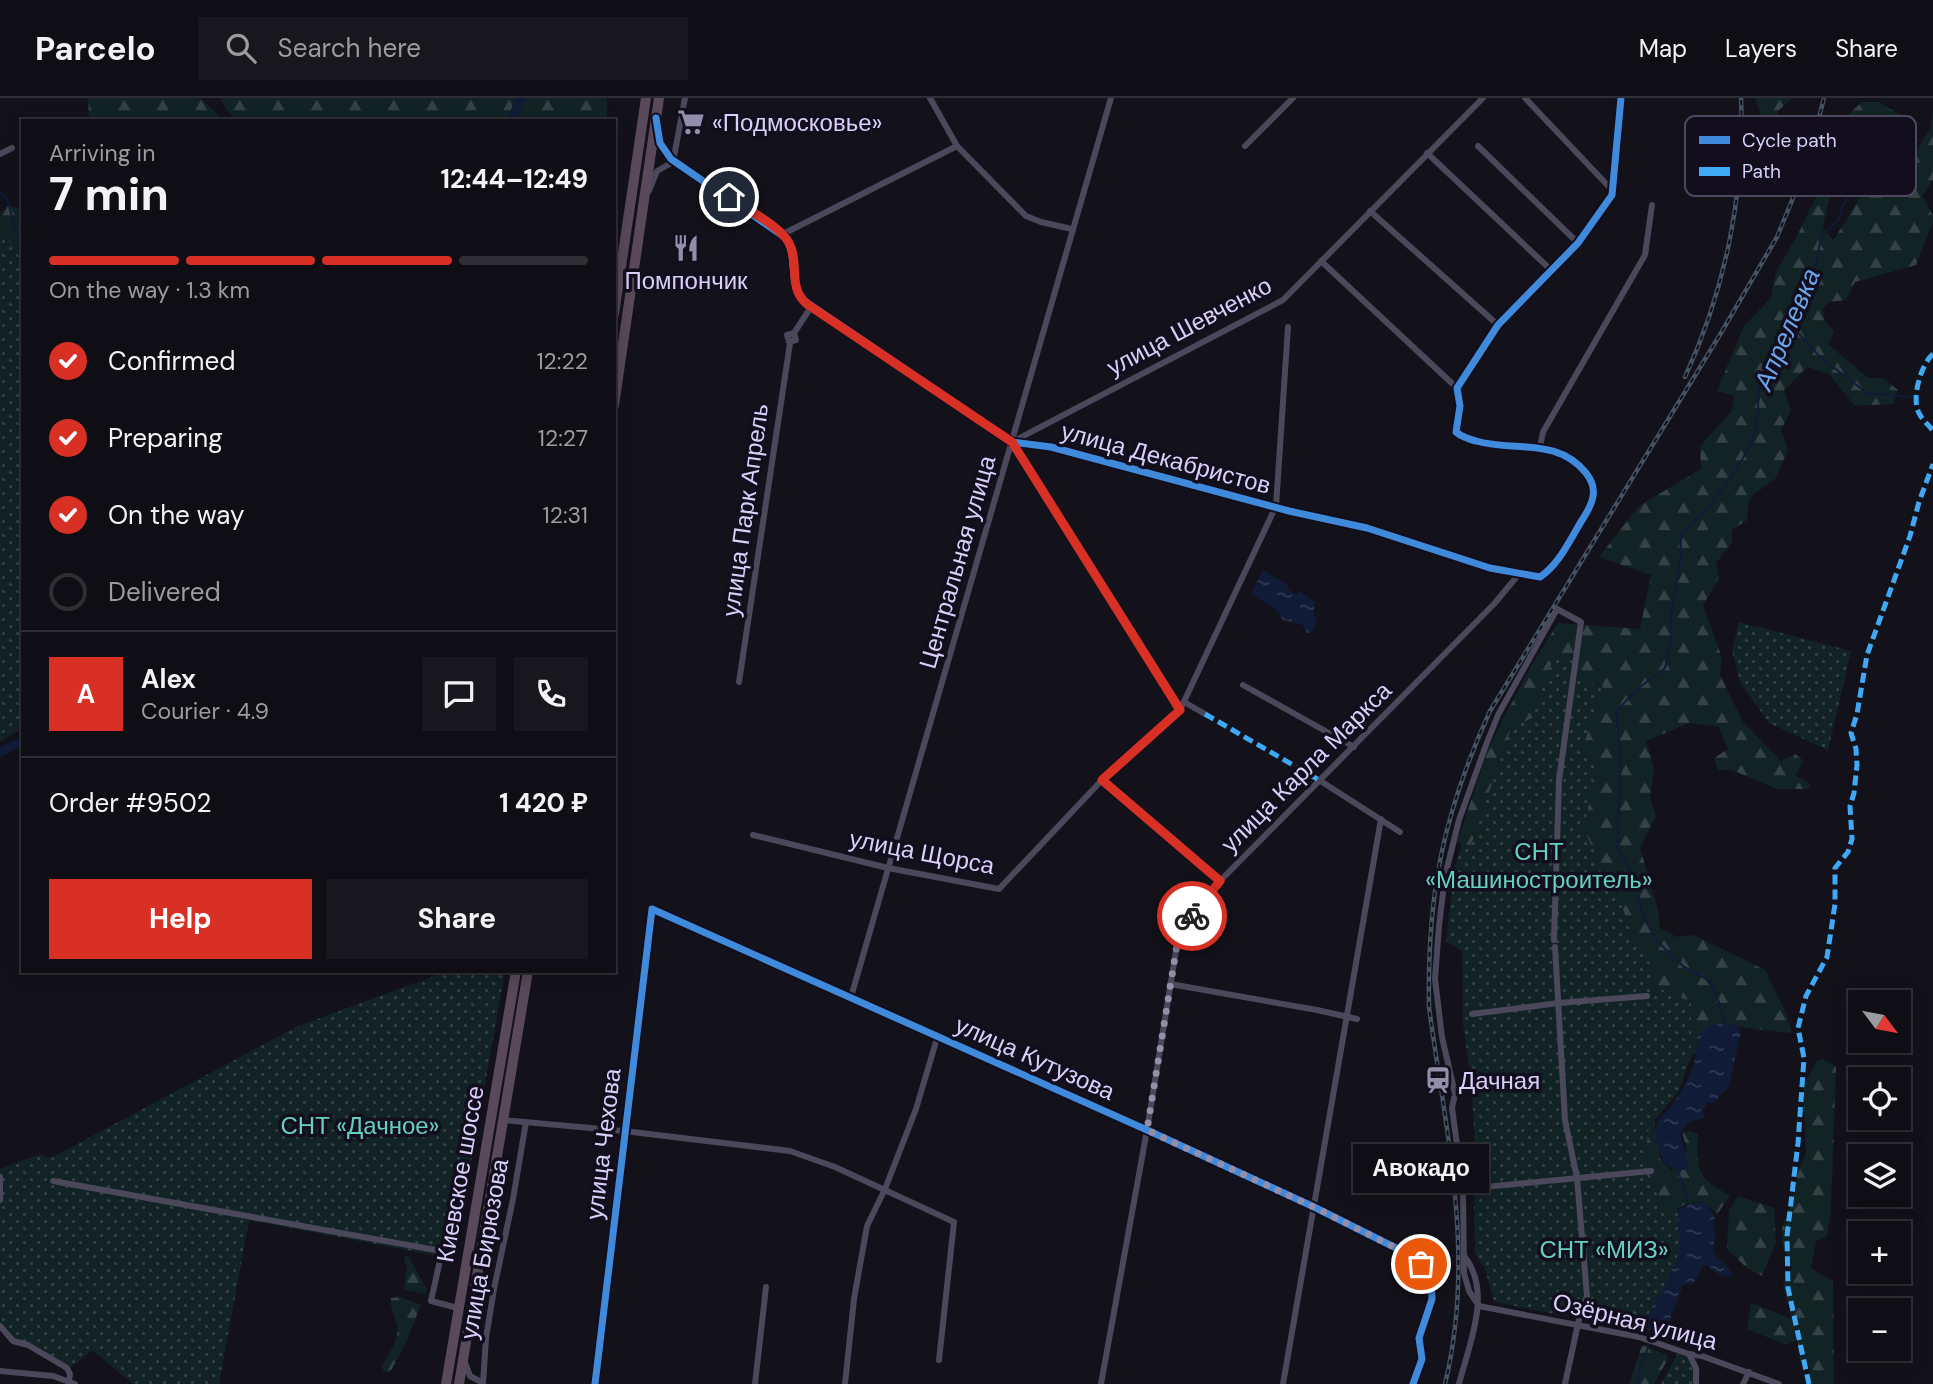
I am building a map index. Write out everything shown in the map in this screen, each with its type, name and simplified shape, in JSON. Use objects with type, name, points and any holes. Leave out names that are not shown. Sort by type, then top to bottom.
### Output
[{"type":"highway","points":[[616,300],[646,98]]},
{"type":"highway","points":[[616,392],[659,98]]},
{"type":"highway","name":"Киевское шоссе","points":[[446,1384],[516,973]]},
{"type":"highway","name":"Киевское шоссе","points":[[459,1384],[528,973]]},
{"type":"street","points":[[645,202],[656,173],[673,162],[685,98]]},
{"type":"street","points":[[930,98],[957,146],[1026,216],[1072,229]]},
{"type":"street","name":"Центральная улица","points":[[851,997],[1111,98]]},
{"type":"street","points":[[1245,146],[1293,98]]},
{"type":"street","name":"улица Шевченко","points":[[1012,442],[1283,300],[1483,98]]},
{"type":"street","points":[[1525,98],[1613,191]]},
{"type":"street","points":[[1457,388],[1498,325],[1578,243],[1612,195],[1621,98]]},
{"type":"street","points":[[656,118],[660,143],[673,162],[783,234],[957,146]]},
{"type":"street","points":[[1478,146],[1578,243]]},
{"type":"street","points":[[0,154],[12,148]]},
{"type":"street","points":[[665,153],[672,155],[675,151]]},
{"type":"street","points":[[1427,153],[1550,270]]},
{"type":"street","points":[[1321,261],[1457,388],[1460,406],[1456,432],[1461,437],[1489,445],[1540,447],[1542,432],[1645,254],[1651,205]]},
{"type":"street","points":[[1370,211],[1498,325]]},
{"type":"street","name":"улица Декабристов","points":[[783,234],[792,249],[797,292],[811,306],[1012,442],[1051,447],[1289,511],[1367,528],[1490,568],[1540,577],[1552,569],[1592,505],[1594,492],[1592,481],[1577,462],[1559,451],[1540,447]]},
{"type":"street","name":"улица Парк Апрель","points":[[739,682],[790,343],[786,336],[794,333],[811,306]]},
{"type":"street","points":[[1180,710],[1276,506],[1288,327]]},
{"type":"street","points":[[1012,442],[1180,710]]},
{"type":"street","name":"улица Карла Маркса","points":[[1101,1384],[1147,1130],[1179,932],[1220,881],[1494,604],[1519,574]]},
{"type":"street","points":[[1459,1384],[1479,1306],[1466,1282],[1463,1189],[1452,1108],[1455,1094],[1442,1037],[1434,979],[1445,876],[1459,820],[1498,715],[1557,609],[1581,622],[1559,780],[1555,944],[1565,1120],[1577,1178],[1587,1296],[1565,1384]]},
{"type":"street","points":[[1243,685],[1354,747]]},
{"type":"street","points":[[1184,702],[1205,714]]},
{"type":"street","name":"улица Щорса","points":[[753,835],[888,868],[999,890],[1102,780],[1180,710]]},
{"type":"street","points":[[1102,780],[1220,881]]},
{"type":"street","points":[[1319,780],[1400,832]]},
{"type":"street","points":[[1283,1384],[1381,820]]},
{"type":"street","name":"улица Кутузова","points":[[652,909],[1147,1130],[1314,1207],[1416,1258],[1431,1276],[1432,1299],[1419,1338],[1422,1359],[1413,1384]]},
{"type":"street","name":"улица Чехова","points":[[595,1384],[652,909]]},
{"type":"street","points":[[1170,984],[1357,1019]]},
{"type":"street","points":[[1472,1014],[1647,996]]},
{"type":"street","points":[[845,1384],[867,1226],[885,1189],[916,1109],[937,1035]]},
{"type":"street","points":[[503,1119],[790,1151],[835,1167],[954,1222],[939,1360]]},
{"type":"street","name":"улица Бирюзова","points":[[483,1384],[486,1338],[494,1289],[526,1122]]},
{"type":"street","points":[[1463,1189],[1651,1171]]},
{"type":"street","points":[[0,1177],[0,1200]]},
{"type":"street","points":[[53,1181],[452,1253]]},
{"type":"street","points":[[442,1251],[431,1301],[458,1308]]},
{"type":"street","points":[[755,1384],[766,1287]]},
{"type":"street","name":"Озёрная улица","points":[[1479,1306],[1656,1342],[1779,1384]]},
{"type":"street","points":[[0,1326],[13,1341],[29,1346],[67,1368],[72,1382]]},
{"type":"street","points":[[464,1345],[469,1374],[483,1384]]},
{"type":"street","points":[[1689,1354],[1696,1368],[1696,1384]]},
{"type":"street","points":[[0,1371],[53,1376],[72,1382]]},
{"type":"street","points":[[1743,1384],[1749,1372]]},
{"type":"street","points":[[474,1384],[490,1384]]},
{"type":"green space","points":[[88,98],[200,98],[223,119],[89,119]]},
{"type":"green space","points":[[220,98],[607,98],[607,119],[236,119]]},
{"type":"green space","points":[[1755,98],[1792,98],[1777,112],[1780,116],[1761,116]]},
{"type":"green space","points":[[1862,102],[1879,102],[1900,115],[1900,116],[1847,116]]},
{"type":"green space","points":[[1933,111],[1933,180],[1922,196],[1933,216],[1933,222],[1916,265],[1855,282],[1846,300],[1829,302],[1822,309],[1825,321],[1834,332],[1828,344],[1868,378],[1883,378],[1898,390],[1893,404],[1855,406],[1829,374],[1807,367],[1784,390],[1791,410],[1781,430],[1788,450],[1776,478],[1749,498],[1747,520],[1732,530],[1732,542],[1716,563],[1719,578],[1703,605],[1722,658],[1720,675],[1743,722],[1781,761],[1795,754],[1804,761],[1795,775],[1810,784],[1809,789],[1777,789],[1732,770],[1718,770],[1714,758],[1728,749],[1719,727],[1689,723],[1646,741],[1654,768],[1650,798],[1656,816],[1640,848],[1658,910],[1660,928],[1677,937],[1694,935],[1765,970],[1785,1011],[1792,1033],[1712,1024],[1698,1036],[1698,1053],[1691,1056],[1691,1001],[1651,985],[1651,965],[1634,939],[1618,896],[1583,829],[1599,762],[1582,750],[1603,685],[1573,680],[1572,659],[1554,656],[1532,718],[1511,728],[1471,845],[1457,843],[1488,749],[1530,668],[1558,623],[1640,629],[1651,575],[1599,557],[1639,506],[1701,469],[1700,446],[1732,411],[1734,396],[1717,391],[1744,326],[1771,298],[1776,272],[1817,196],[1830,196],[1823,227],[1833,241],[1861,196],[1916,196],[1916,151],[1930,129]]},
{"type":"green space","points":[[8,205],[21,209],[21,259],[0,228],[0,214]]},
{"type":"green space","points":[[0,228],[21,259],[21,728],[0,742]]},
{"type":"green space","points":[[1739,622],[1851,651],[1828,750],[1769,723],[1740,682],[1732,651]]},
{"type":"green space","points":[[1545,647],[1629,650],[1631,927],[1634,939],[1651,965],[1651,985],[1691,1001],[1691,1056],[1679,1091],[1655,1120],[1651,1171],[1681,1217],[1686,1232],[1676,1271],[1642,1331],[1494,1302],[1485,1269],[1475,1254],[1474,1193],[1482,1187],[1476,1159],[1471,1080],[1463,1023],[1462,951],[1446,941],[1455,866],[1502,720]]},
{"type":"green space","name":"СНТ «Дачное»","points":[[443,973],[505,973],[454,1259],[249,1220],[219,1384],[133,1384],[92,1350],[66,1371],[0,1331],[0,1169],[40,1154],[51,1158],[296,1027]]},
{"type":"green space","points":[[1822,1059],[1836,1067],[1831,1209],[1827,1236],[1816,1241],[1811,1268],[1833,1282],[1834,1384],[1808,1384],[1810,1367],[1800,1360],[1797,1339],[1787,1345],[1747,1329],[1751,1303],[1792,1319],[1783,1286],[1792,1268],[1782,1243],[1782,1228],[1806,1152],[1803,1088],[1816,1062]]},
{"type":"green space","points":[[1649,1125],[1656,1128],[1660,1159],[1672,1171],[1682,1161],[1687,1148],[1682,1133],[1688,1131],[1698,1134],[1701,1172],[1730,1196],[1717,1214],[1706,1203],[1696,1202],[1680,1207],[1672,1214],[1661,1202],[1644,1169]]},
{"type":"green space","points":[[1738,1196],[1774,1208],[1776,1242],[1762,1276],[1747,1268],[1727,1249],[1729,1210]]},
{"type":"green space","points":[[405,1256],[408,1256],[427,1289],[426,1294],[404,1290],[407,1266]]},
{"type":"green space","points":[[401,1297],[421,1305],[404,1347],[390,1372],[385,1372],[381,1367],[397,1336],[391,1298]]},
{"type":"green space","points":[[1642,1345],[1667,1355],[1668,1359],[1654,1384],[1629,1384]]},
{"type":"green space","points":[[1680,1349],[1697,1363],[1700,1372],[1698,1384],[1661,1384]]},
{"type":"water","points":[[1263,570],[1288,585],[1287,589],[1297,595],[1299,591],[1315,602],[1314,615],[1317,621],[1312,632],[1307,633],[1303,625],[1283,620],[1276,610],[1251,593]]},
{"type":"water","points":[[1712,1024],[1735,1025],[1741,1031],[1729,1086],[1713,1103],[1708,1102],[1703,1110],[1705,1117],[1690,1122],[1680,1133],[1689,1166],[1685,1170],[1673,1169],[1663,1162],[1656,1138],[1657,1124],[1677,1099],[1686,1082],[1696,1055],[1697,1036]]},
{"type":"water","points":[[1691,1203],[1706,1203],[1715,1217],[1714,1251],[1730,1269],[1732,1276],[1715,1272],[1707,1265],[1702,1266],[1692,1284],[1683,1285],[1668,1325],[1660,1332],[1646,1329],[1644,1324],[1678,1254],[1679,1210]]},
{"type":"waterway","points":[[513,119],[520,98]]},
{"type":"waterway","name":"Апрелевка","points":[[1916,142],[1919,139]]},
{"type":"waterway","points":[[0,193],[7,199],[17,234],[21,236]]},
{"type":"waterway","name":"Апрелевка","points":[[1725,1024],[1710,981],[1684,967],[1657,941],[1641,912],[1635,877],[1617,848],[1621,763],[1616,711],[1640,687],[1665,668],[1671,643],[1672,609],[1680,565],[1681,534],[1723,488],[1749,447],[1757,421],[1760,380],[1775,370],[1780,343],[1793,327],[1792,312],[1813,280],[1821,237],[1839,219],[1842,206],[1850,196]]},
{"type":"waterway","points":[[1793,327],[1821,358],[1867,393],[1913,397]]},
{"type":"waterway","points":[[0,752],[21,742]]},
{"type":"waterway","name":"Апрелевка","points":[[1677,1169],[1688,1197]]},
{"type":"waterway","points":[[1652,1337],[1654,1331]]},
{"type":"waterway","name":"Апрелевка","points":[[1637,1384],[1649,1345]]},
{"type":"railway","points":[[1741,98],[1741,116]]},
{"type":"railway","points":[[1819,116],[1824,98]]},
{"type":"railway","points":[[1685,377],[1699,344],[1721,276],[1737,196]]},
{"type":"railway","points":[[1445,1384],[1454,1337],[1458,1242],[1450,1149],[1429,1007],[1429,966],[1441,855],[1460,785],[1490,711],[1721,333],[1777,237],[1794,196]]},
{"type":"marked path","points":[[1933,354],[1921,373],[1916,399],[1920,416],[1933,431]]},
{"type":"marked path","points":[[1809,1384],[1788,1288],[1787,1236],[1798,1143],[1804,1058],[1798,1028],[1806,996],[1827,957],[1835,904],[1835,868],[1848,852],[1852,839],[1850,806],[1857,765],[1851,733],[1867,655],[1933,464]]},
{"type":"marked path","points":[[1205,714],[1319,780]]},
{"type":"cycle path","points":[[656,118],[660,143],[671,159],[786,238],[792,254],[796,286],[803,300],[1012,442],[1051,447],[1289,511],[1367,528],[1490,568],[1540,577],[1559,558],[1587,511],[1593,495],[1590,479],[1575,462],[1562,454],[1490,444],[1458,434],[1456,432],[1460,406],[1457,388],[1498,325],[1578,243],[1612,195],[1621,98]]},
{"type":"cycle path","points":[[595,1384],[652,909],[1147,1130],[1314,1207],[1416,1258],[1431,1276],[1432,1299],[1419,1338],[1422,1359],[1413,1384]]},
{"type":"way so far","points":[[1192,916],[1179,932],[1147,1130],[1314,1207],[1416,1258],[1421,1264]]},
{"type":"place","name":"«Подмосковье»","points":[[691,122]]},
{"type":"place","name":"Помпончик","points":[[686,248]]},
{"type":"place","name":"Дачная","points":[[1438,1080]]},
{"type":"place","name":"Авокадо","points":[[1421,1264]]},
{"type":"route","points":[[729,197],[786,238],[792,249],[795,288],[807,304],[1012,442],[1180,710],[1102,780],[1220,881],[1192,916]]},
{"type":"park label","name":"СНТ «Машиностроитель»","points":[[1539,865]]},
{"type":"park label","name":"СНТ «МИЗ»","points":[[1604,1249]]}]
